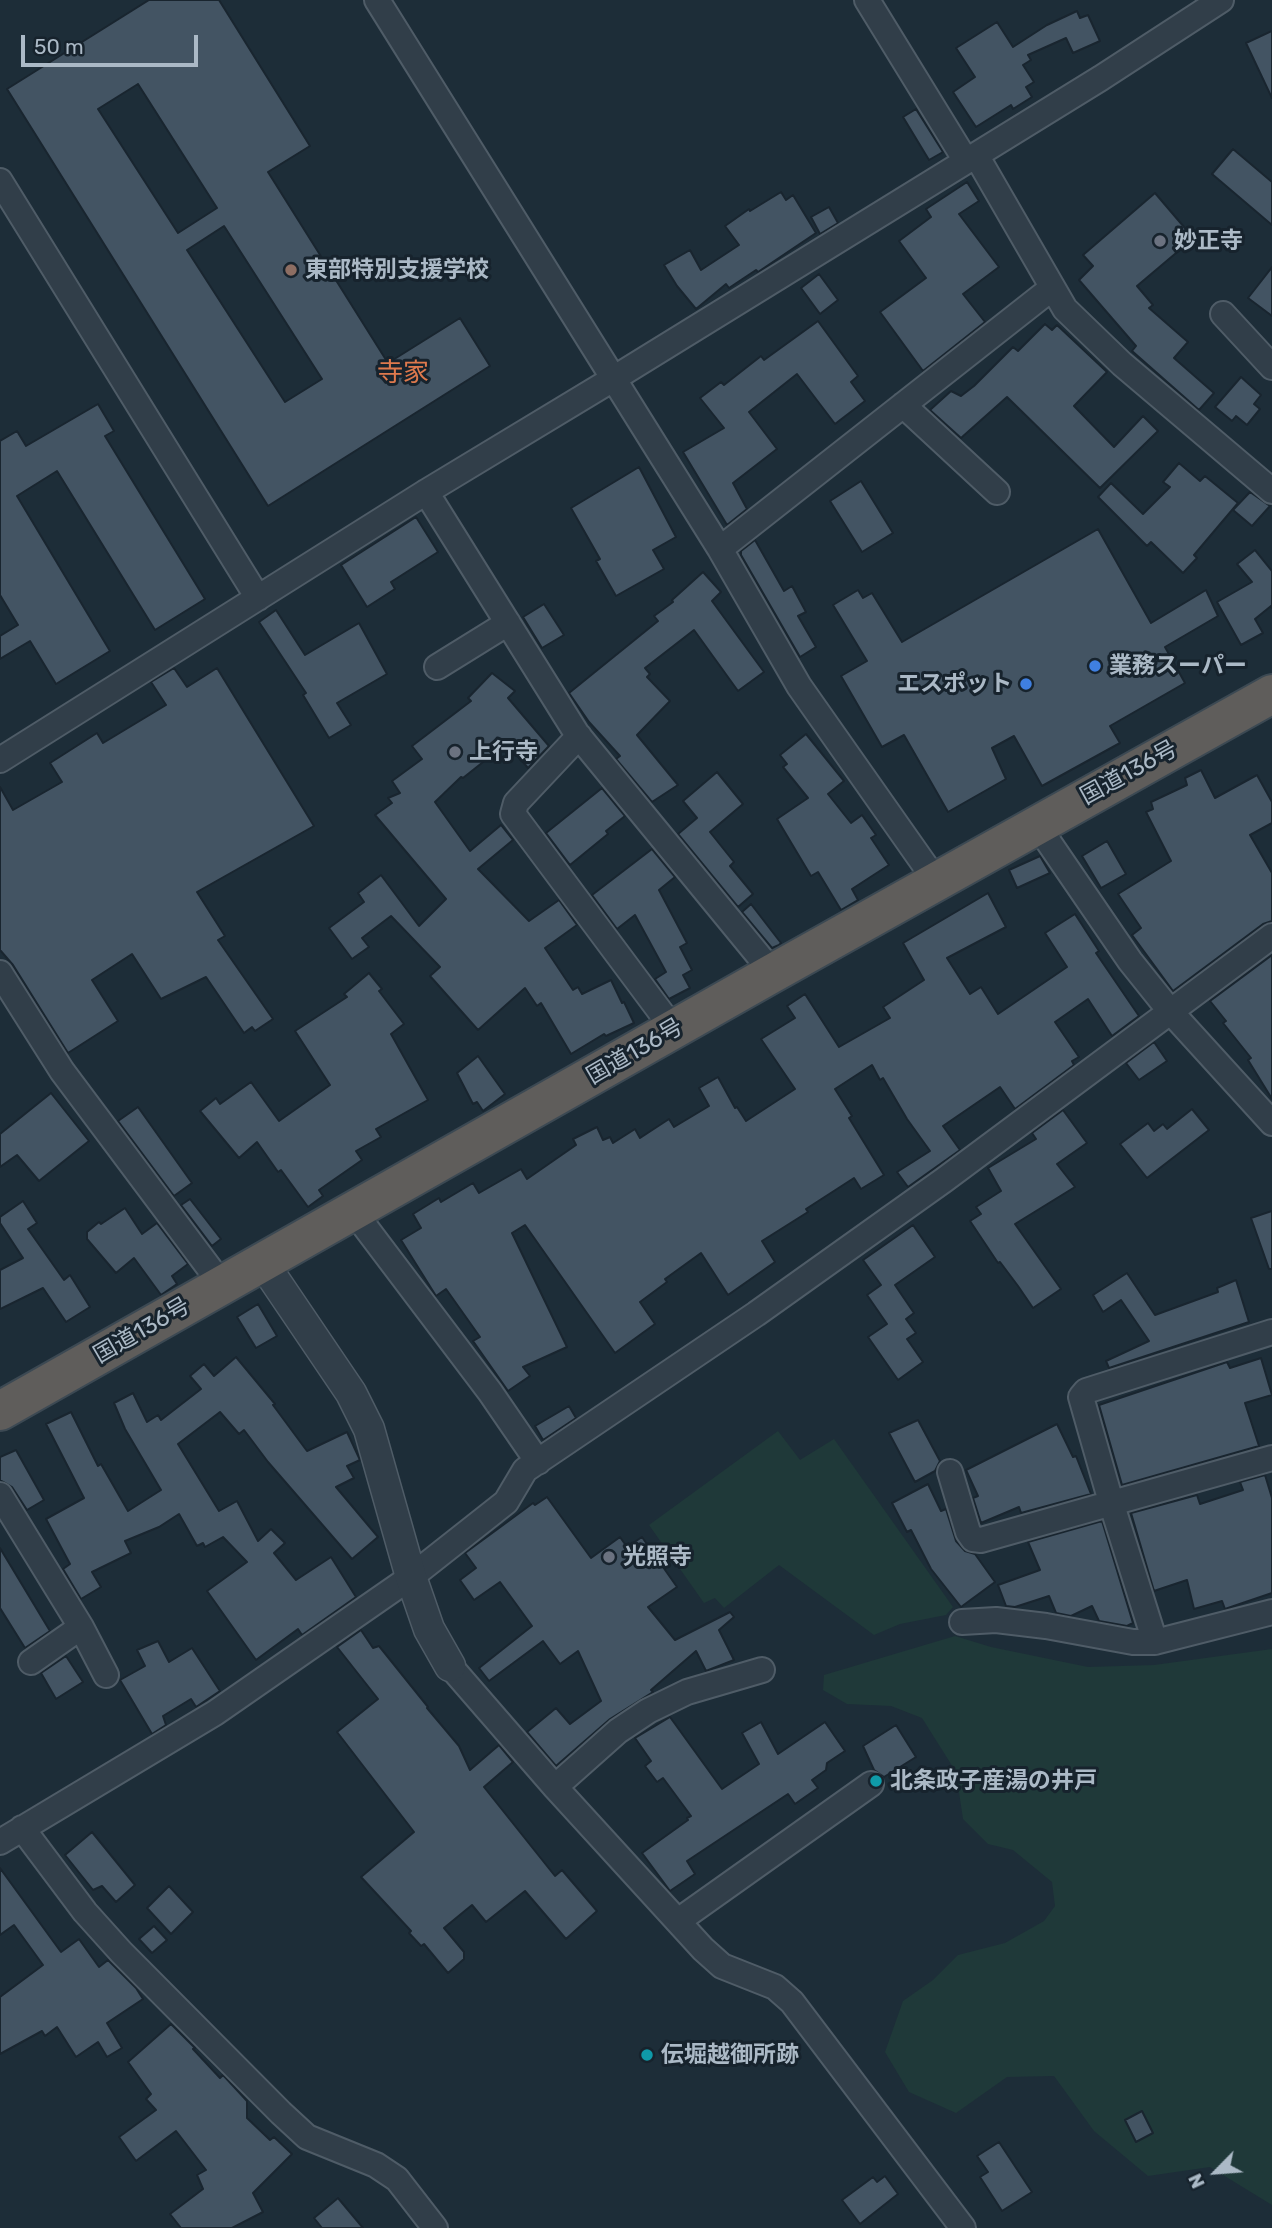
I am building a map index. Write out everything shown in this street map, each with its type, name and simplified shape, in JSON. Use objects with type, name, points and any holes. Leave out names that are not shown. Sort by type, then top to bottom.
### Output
[{"type":"highway","name":"国道136号","points":[[0,1411],[1272,694]]},
{"type":"street","points":[[377,0],[720,549],[799,686],[936,881]]},
{"type":"street","points":[[867,0],[971,158],[1065,309],[1122,364],[1272,491]]},
{"type":"street","points":[[0,760],[426,492],[1101,78],[1221,0]]},
{"type":"street","points":[[0,181],[257,598]]},
{"type":"street","points":[[720,549],[1052,288]]},
{"type":"street","points":[[1223,314],[1272,367]]},
{"type":"street","points":[[903,405],[998,492]]},
{"type":"street","points":[[426,492],[579,736],[774,973]]},
{"type":"street","points":[[437,667],[508,623]]},
{"type":"street","points":[[579,736],[516,803],[513,814],[674,1030]]},
{"type":"street","points":[[1037,825],[1129,961],[1170,1011],[1272,1123]]},
{"type":"street","points":[[0,1842],[215,1713],[411,1577],[506,1502],[525,1471],[756,1314],[944,1180],[1272,936]]},
{"type":"street","points":[[0,973],[62,1072],[222,1285]]},
{"type":"street","points":[[354,1212],[490,1392],[538,1462]]},
{"type":"street","points":[[263,1263],[351,1393],[369,1429],[411,1577],[429,1629],[450,1666],[555,1787],[722,1966],[775,1987],[792,2002],[963,2228]]},
{"type":"street","points":[[1155,1642],[1111,1502],[1082,1394],[1272,1332]]},
{"type":"street","points":[[950,1472],[968,1532],[973,1539],[981,1540],[1272,1458]]},
{"type":"street","points":[[0,1495],[81,1627],[106,1675]]},
{"type":"street","points":[[962,1622],[996,1620],[1133,1642],[1155,1642],[1272,1612]]},
{"type":"street","points":[[31,1662],[81,1627]]},
{"type":"street","points":[[555,1787],[618,1731],[648,1711],[687,1692],[761,1670]]},
{"type":"street","points":[[678,1921],[872,1784]]},
{"type":"street","points":[[22,1828],[85,1912],[121,1952],[281,2113],[307,2137],[376,2165],[397,2179],[435,2228]]},
{"type":"green space","points":[[778,1431],[800,1460],[834,1439],[953,1607],[946,1615],[900,1624],[874,1635],[779,1565],[724,1608],[715,1598],[704,1603],[649,1525]]},
{"type":"green space","points":[[955,1636],[991,1647],[1088,1667],[1154,1665],[1272,1649],[1272,2205],[1210,2167],[1148,2176],[1094,2131],[1054,2076],[1007,2077],[956,2113],[909,2092],[885,2052],[903,2001],[933,1980],[958,1955],[1005,1943],[1044,1921],[1055,1906],[1052,1882],[1013,1850],[988,1844],[963,1819],[956,1772],[922,1718],[891,1706],[847,1704],[823,1690],[824,1675]]},
{"type":"building","points":[[149,0],[219,0],[310,146],[268,172],[388,363],[460,318],[490,366],[268,506],[7,89]],"holes":[[[138,84],[217,208],[178,233],[98,109]],[[224,226],[322,379],[285,402],[187,250]]]},
{"type":"building","points":[[1077,11],[1080,18],[1088,15],[1100,41],[1073,53],[1066,38],[1028,55],[1031,60],[1023,65],[1034,82],[1026,87],[1032,97],[1013,109],[1011,105],[976,127],[953,92],[975,77],[956,48],[997,22],[1013,47],[1047,25]]},
{"type":"building","points":[[1272,31],[1272,98],[1246,43]]},
{"type":"building","points":[[916,109],[943,152],[929,160],[903,117]]},
{"type":"building","points":[[1233,149],[1272,182],[1272,225],[1212,174]]},
{"type":"building","points":[[967,182],[979,201],[959,214],[999,267],[963,294],[985,322],[923,371],[880,312],[926,278],[899,241],[931,217],[926,209]]},
{"type":"building","points":[[781,192],[786,200],[793,195],[816,233],[758,272],[756,270],[729,288],[726,284],[696,309],[664,265],[690,250],[701,270],[739,245],[725,226]]},
{"type":"building","points":[[1155,193],[1190,234],[1178,244],[1182,248],[1137,286],[1153,305],[1149,308],[1188,342],[1174,358],[1214,393],[1199,410],[1132,351],[1136,346],[1079,280],[1093,266],[1083,255]]},
{"type":"building","points":[[829,207],[838,223],[820,234],[811,217]]},
{"type":"building","points":[[1272,267],[1272,316],[1248,298]]},
{"type":"building","points":[[819,274],[838,300],[820,314],[801,288]]},
{"type":"building","points":[[818,321],[858,376],[851,382],[865,401],[835,424],[797,374],[749,412],[777,449],[733,483],[747,509],[727,525],[683,452],[724,428],[700,398],[721,382],[724,385],[761,356],[764,360]]},
{"type":"building","points":[[1045,324],[1052,330],[1057,325],[1107,372],[1074,406],[1114,447],[1143,416],[1158,431],[1100,488],[1007,397],[961,438],[930,410],[951,391],[961,396],[1013,347],[1018,351]]},
{"type":"building","points":[[1241,377],[1261,395],[1254,404],[1260,409],[1247,425],[1236,416],[1232,421],[1215,407]]},
{"type":"building","points":[[98,404],[114,431],[105,436],[205,599],[155,630],[57,471],[17,496],[110,651],[56,684],[30,641],[0,659],[0,636],[18,625],[0,595],[0,441],[17,431],[26,446]]},
{"type":"building","points":[[1179,463],[1200,481],[1205,476],[1238,503],[1194,555],[1197,558],[1183,573],[1151,542],[1147,546],[1098,497],[1111,483],[1143,514],[1170,487],[1163,482]]},
{"type":"building","points":[[639,467],[676,537],[653,550],[664,569],[616,596],[596,561],[600,559],[571,508]]},
{"type":"building","points":[[861,481],[893,533],[862,552],[830,501]]},
{"type":"building","points":[[1250,492],[1270,506],[1252,526],[1233,510]]},
{"type":"building","points":[[416,517],[438,552],[391,582],[395,589],[367,607],[341,565]]},
{"type":"building","points":[[1098,529],[1151,623],[1206,590],[1218,616],[1165,647],[1185,683],[1110,726],[1120,743],[1042,786],[1014,736],[992,748],[1006,779],[948,812],[904,735],[882,747],[841,676],[867,661],[833,605],[858,590],[863,598],[872,593],[902,642]]},
{"type":"building","points":[[755,540],[784,591],[792,586],[806,612],[798,616],[816,647],[800,657],[741,555],[741,551]]},
{"type":"building","points":[[1255,550],[1272,571],[1272,608],[1271,606],[1255,619],[1263,633],[1241,645],[1217,602],[1252,582],[1237,564]]},
{"type":"building","points":[[703,572],[721,592],[712,601],[764,672],[738,691],[694,630],[645,668],[650,674],[647,677],[670,701],[637,735],[678,785],[652,802],[616,759],[620,756],[589,722],[569,693],[658,621],[654,616],[673,602],[672,600]]},
{"type":"building","points":[[544,604],[564,635],[542,648],[523,617]]},
{"type":"building","points":[[276,610],[305,655],[359,623],[387,674],[337,703],[351,725],[329,738],[303,695],[306,693],[259,622]]},
{"type":"building","points":[[174,668],[187,687],[217,668],[314,826],[197,892],[225,936],[218,940],[273,1019],[255,1031],[252,1027],[244,1033],[206,977],[161,999],[132,954],[92,980],[118,1021],[68,1053],[13,965],[0,950],[0,787],[13,810],[62,782],[50,763],[97,733],[103,743],[166,705],[151,682]]},
{"type":"building","points":[[492,673],[515,691],[508,698],[549,746],[528,768],[507,743],[461,777],[435,802],[470,851],[501,825],[513,840],[478,869],[529,921],[559,900],[577,925],[545,948],[573,990],[578,987],[582,994],[611,980],[622,1003],[624,1002],[634,1023],[606,1036],[604,1034],[571,1054],[541,1003],[537,1006],[525,988],[478,1030],[430,976],[440,967],[391,916],[362,938],[369,947],[352,959],[329,928],[364,902],[358,893],[381,875],[419,926],[446,899],[375,815],[392,803],[388,798],[400,793],[392,781],[422,759],[412,746],[471,701],[468,698]]},
{"type":"building","points":[[806,734],[844,781],[828,794],[851,823],[862,815],[876,835],[871,838],[889,865],[852,889],[858,900],[841,910],[818,872],[811,876],[777,819],[808,798],[783,767],[787,764],[780,755]]},
{"type":"building","points":[[1201,770],[1215,798],[1257,775],[1272,802],[1272,823],[1250,835],[1272,873],[1272,921],[1263,924],[1173,991],[1132,935],[1141,928],[1118,894],[1171,861],[1146,812],[1153,809],[1151,802],[1187,785],[1185,778]]},
{"type":"building","points":[[717,772],[743,804],[710,832],[734,862],[730,866],[753,894],[738,907],[678,834],[697,818],[683,801]]},
{"type":"building","points":[[602,788],[625,816],[606,831],[608,834],[570,865],[546,833]]},
{"type":"building","points":[[1107,841],[1126,874],[1101,888],[1082,856]]},
{"type":"building","points":[[652,849],[675,877],[659,890],[687,943],[680,947],[692,970],[683,975],[690,988],[669,999],[655,979],[666,972],[635,915],[617,929],[592,895]]},
{"type":"building","points":[[1040,856],[1050,873],[1017,888],[1009,870]]},
{"type":"building","points":[[988,893],[1006,927],[947,958],[970,994],[981,987],[998,1014],[1067,967],[1045,933],[1075,914],[1099,951],[1096,953],[1139,1016],[1112,1036],[1088,999],[1055,1022],[1079,1057],[1072,1061],[1074,1065],[1015,1109],[1000,1087],[943,1126],[960,1150],[908,1187],[897,1172],[930,1151],[872,1065],[835,1089],[852,1116],[849,1118],[884,1175],[861,1189],[854,1178],[762,1241],[775,1262],[728,1295],[701,1253],[665,1279],[667,1282],[640,1302],[655,1324],[615,1353],[525,1225],[512,1233],[567,1347],[523,1367],[530,1376],[508,1391],[473,1341],[480,1337],[446,1289],[436,1296],[401,1240],[421,1228],[413,1214],[439,1198],[441,1202],[473,1183],[479,1193],[521,1169],[527,1179],[576,1145],[573,1139],[597,1127],[603,1140],[610,1137],[613,1143],[635,1129],[640,1138],[669,1119],[674,1127],[709,1106],[699,1088],[718,1077],[735,1108],[737,1107],[746,1121],[795,1089],[761,1039],[795,1018],[787,1006],[805,994],[839,1047],[890,1018],[883,1007],[924,980],[903,943]]},
{"type":"building","points":[[751,904],[781,943],[779,945],[772,948],[742,912]]},
{"type":"building","points":[[1272,955],[1272,1099],[1248,1060],[1251,1058],[1223,1023],[1226,1021],[1210,1001]]},
{"type":"building","points":[[369,973],[404,1024],[391,1034],[428,1100],[376,1129],[381,1137],[356,1151],[362,1160],[319,1190],[323,1196],[308,1207],[257,1142],[239,1158],[200,1111],[216,1098],[220,1104],[251,1082],[279,1121],[330,1085],[295,1031],[347,997],[344,994]]},
{"type":"building","points":[[1154,1042],[1167,1061],[1139,1080],[1126,1063]]},
{"type":"building","points":[[478,1056],[505,1094],[483,1111],[477,1102],[473,1104],[457,1073]]},
{"type":"building","points":[[51,1093],[89,1141],[39,1181],[17,1155],[0,1167],[0,1134]]},
{"type":"building","points":[[138,1107],[192,1183],[174,1196],[118,1121]]},
{"type":"building","points":[[1192,1109],[1209,1130],[1147,1178],[1120,1144],[1148,1123],[1154,1131],[1163,1124],[1167,1129]]},
{"type":"building","points":[[1063,1110],[1087,1143],[1057,1164],[1075,1187],[1015,1224],[1061,1289],[1033,1308],[970,1221],[981,1214],[976,1207],[1001,1191],[988,1168],[1036,1139],[1032,1133]]},
{"type":"building","points":[[190,1199],[221,1239],[212,1246],[181,1205]]},
{"type":"building","points":[[23,1201],[37,1223],[28,1229],[64,1280],[70,1275],[90,1307],[66,1322],[43,1288],[0,1309],[0,1270],[23,1258],[0,1223],[0,1217]]},
{"type":"building","points":[[125,1208],[142,1234],[157,1223],[188,1264],[172,1276],[177,1284],[161,1295],[134,1258],[116,1273],[87,1239],[87,1232],[99,1222],[101,1224]]},
{"type":"building","points":[[1272,1211],[1272,1269],[1269,1269],[1251,1218]]},
{"type":"building","points":[[913,1225],[935,1257],[895,1285],[914,1313],[906,1319],[916,1333],[907,1339],[923,1362],[898,1380],[868,1337],[887,1324],[867,1295],[881,1285],[863,1260]]},
{"type":"building","points":[[1127,1273],[1155,1315],[1218,1292],[1217,1288],[1236,1280],[1249,1322],[1109,1368],[1106,1361],[1149,1341],[1121,1300],[1103,1312],[1093,1295]]},
{"type":"building","points":[[258,1304],[277,1336],[256,1348],[237,1317]]},
{"type":"building","points":[[236,1357],[275,1404],[273,1405],[307,1451],[347,1432],[360,1460],[347,1466],[354,1478],[336,1487],[378,1537],[352,1559],[268,1462],[244,1430],[239,1434],[220,1412],[178,1444],[219,1511],[237,1501],[258,1541],[271,1529],[285,1543],[274,1553],[296,1580],[331,1557],[356,1597],[302,1635],[298,1629],[256,1660],[207,1591],[247,1562],[223,1537],[205,1547],[203,1543],[197,1546],[179,1514],[159,1527],[125,1541],[131,1553],[92,1572],[101,1587],[81,1599],[63,1569],[70,1564],[46,1519],[84,1498],[46,1424],[71,1412],[98,1466],[101,1464],[128,1511],[161,1490],[125,1429],[114,1403],[133,1393],[147,1422],[158,1415],[161,1420],[201,1389],[190,1376],[204,1364],[214,1376]]},
{"type":"building","points":[[1261,1358],[1272,1395],[1245,1403],[1259,1446],[1122,1485],[1099,1405],[1227,1362],[1230,1368]]},
{"type":"building","points":[[569,1406],[576,1418],[543,1440],[535,1426]]},
{"type":"building","points":[[918,1420],[940,1461],[935,1471],[915,1482],[889,1433]]},
{"type":"building","points":[[1057,1424],[1073,1457],[1076,1456],[1091,1494],[1021,1513],[1019,1507],[981,1523],[973,1498],[978,1496],[966,1470]]},
{"type":"building","points":[[16,1450],[44,1500],[27,1510],[12,1487],[0,1480],[0,1457]]},
{"type":"building","points":[[1265,1475],[1272,1498],[1272,1593],[1225,1609],[1222,1601],[1194,1609],[1187,1580],[1154,1591],[1131,1513],[1197,1495],[1200,1504],[1243,1490],[1240,1482]]},
{"type":"building","points":[[928,1484],[941,1511],[946,1509],[956,1541],[965,1551],[975,1554],[995,1582],[961,1607],[931,1569],[911,1530],[907,1532],[892,1503]]},
{"type":"building","points":[[547,1497],[591,1558],[620,1537],[627,1547],[642,1537],[677,1587],[648,1607],[675,1640],[730,1612],[734,1617],[719,1630],[734,1660],[706,1671],[696,1651],[651,1690],[653,1692],[610,1719],[556,1766],[527,1732],[556,1708],[570,1724],[601,1701],[578,1651],[560,1664],[543,1641],[489,1681],[479,1668],[532,1626],[500,1582],[474,1600],[460,1580],[476,1568],[465,1553],[533,1503],[535,1505]]},
{"type":"building","points":[[1102,1521],[1133,1623],[1127,1626],[1099,1621],[1092,1606],[1071,1616],[1056,1613],[1049,1596],[1015,1607],[1006,1606],[998,1585],[1040,1570],[1028,1542]]},
{"type":"building","points":[[0,1548],[50,1631],[25,1648],[0,1608]]},
{"type":"building","points":[[361,1630],[373,1648],[379,1646],[459,1746],[470,1770],[499,1745],[513,1762],[484,1787],[555,1876],[562,1870],[597,1911],[566,1939],[525,1891],[486,1922],[472,1905],[444,1928],[464,1952],[464,1959],[448,1973],[361,1877],[414,1832],[337,1732],[378,1699],[337,1647]]},
{"type":"building","points":[[158,1641],[169,1662],[192,1648],[220,1691],[196,1707],[191,1699],[163,1716],[166,1725],[152,1734],[120,1680],[145,1666],[137,1650]]},
{"type":"building","points":[[66,1656],[83,1682],[56,1699],[41,1673]]},
{"type":"building","points":[[670,1717],[722,1789],[759,1764],[742,1733],[761,1722],[778,1754],[825,1722],[845,1751],[827,1763],[826,1770],[812,1780],[818,1788],[795,1804],[788,1794],[687,1861],[695,1874],[670,1891],[642,1853],[691,1816],[663,1778],[657,1782],[645,1766],[651,1761],[635,1738]]},
{"type":"building","points":[[896,1725],[916,1757],[884,1777],[874,1770],[863,1746]]},
{"type":"building","points":[[92,1832],[135,1885],[116,1902],[102,1886],[93,1890],[65,1855]]},
{"type":"building","points":[[0,1868],[61,1952],[79,1939],[99,1967],[108,1960],[136,1988],[143,1999],[107,2023],[122,2048],[107,2057],[98,2042],[76,2057],[57,2027],[45,2036],[42,2031],[0,2054],[0,1997],[43,1965],[14,1925],[0,1935]]},
{"type":"building","points":[[169,1886],[193,1912],[171,1934],[147,1908]]},
{"type":"building","points":[[154,1926],[167,1940],[152,1953],[139,1939]]},
{"type":"building","points":[[171,2024],[220,2078],[223,2075],[247,2101],[247,2118],[270,2140],[274,2137],[292,2154],[253,2193],[263,2212],[232,2228],[181,2228],[170,2214],[203,2189],[197,2175],[206,2170],[176,2131],[136,2161],[119,2137],[156,2110],[146,2099],[151,2094],[128,2062]]},
{"type":"building","points":[[1142,2111],[1153,2133],[1136,2142],[1125,2120]]},
{"type":"building","points":[[999,2142],[1032,2192],[1002,2211],[980,2177],[988,2172],[977,2156]]},
{"type":"building","points":[[885,2176],[898,2194],[860,2224],[842,2200],[873,2177],[877,2182]]},
{"type":"building","points":[[338,2198],[363,2228],[322,2228],[314,2218]]},
{"type":"place","name":"妙正寺","points":[[1160,241]]},
{"type":"place","name":"東部特別支援学校","points":[[291,270]]},
{"type":"place","name":"業務スーパー","points":[[1095,666]]},
{"type":"place","name":"エスポット","points":[[1026,684]]},
{"type":"place","name":"上行寺","points":[[455,752]]},
{"type":"place","name":"光照寺","points":[[609,1557]]},
{"type":"place","name":"北条政子産湯の井戸","points":[[876,1781]]},
{"type":"place","name":"伝堀越御所跡","points":[[647,2055]]},
{"type":"district","name":"寺家","points":[[403,373]]}]
